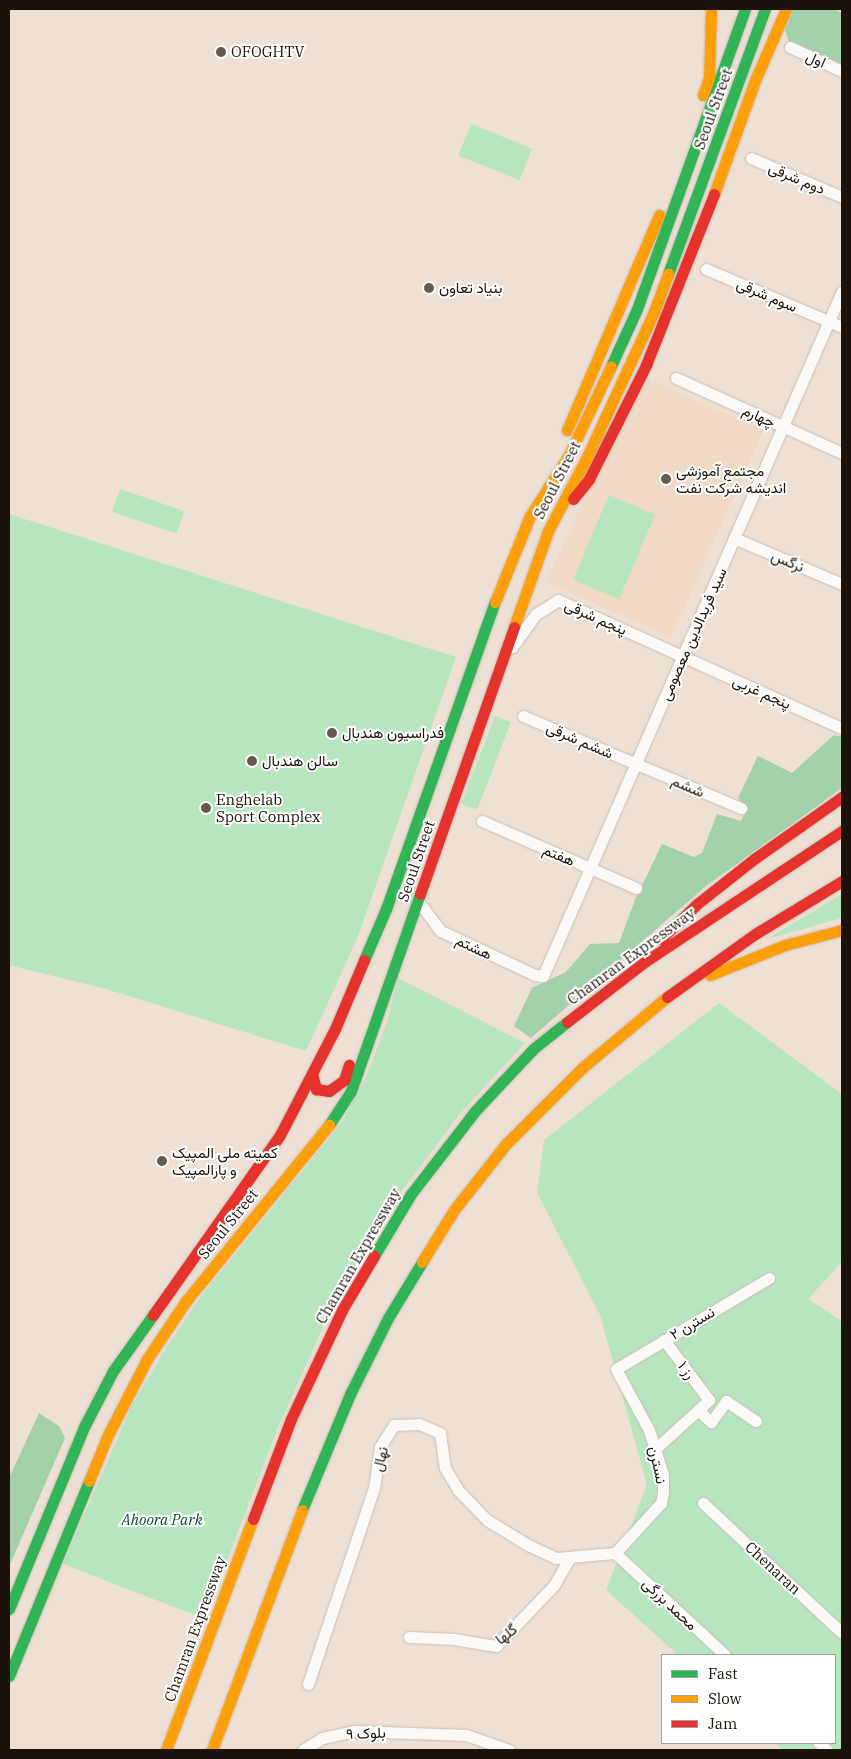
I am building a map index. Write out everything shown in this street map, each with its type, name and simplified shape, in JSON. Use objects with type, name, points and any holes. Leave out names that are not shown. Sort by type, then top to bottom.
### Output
[{"type":"main road","points":[[709,78],[711,9]]},
{"type":"main road","points":[[530,516],[650,240],[734,9]]},
{"type":"main road","name":"Seoul Street","points":[[9,1609],[85,1425],[113,1370],[262,1162],[312,1074],[381,923],[505,574],[530,516],[569,456],[637,309],[662,244],[745,9]]},
{"type":"main road","name":"Seoul Street","points":[[9,1676],[108,1435],[147,1359],[186,1300],[340,1110],[351,1091],[548,531],[620,387],[679,250],[765,9]]},
{"type":"main road","points":[[756,78],[772,9]]},
{"type":"main road","points":[[548,531],[589,479],[646,365],[690,261],[756,78],[786,9]]},
{"type":"main road","points":[[643,963],[670,928],[697,904],[791,831],[842,797]]},
{"type":"main road","name":"Chamran Expressway","points":[[166,1750],[291,1420],[342,1310],[383,1237],[411,1194],[498,1084],[533,1049],[643,963],[842,831]]},
{"type":"main road","points":[[212,1750],[314,1479],[358,1377],[421,1260],[454,1210],[506,1144],[582,1068],[680,986],[755,934],[842,881]]},
{"type":"main road","points":[[680,986],[785,945],[842,930]]},
{"type":"main road","points":[[312,1074],[313,1083],[320,1091],[329,1091],[339,1086],[357,1042],[378,1014]]},
{"type":"street","name":"اول","points":[[790,47],[842,71]]},
{"type":"street","name":"دوم شرقی","points":[[751,158],[842,197]]},
{"type":"street","name":"سوم شرقی","points":[[706,269],[842,326]]},
{"type":"street","name":"سید فریدالدین معصومی","points":[[543,976],[842,291]]},
{"type":"street","name":"چهارم","points":[[676,378],[842,454]]},
{"type":"street","name":"نرگس","points":[[734,538],[842,584]]},
{"type":"street","name":"پنجم شرقی","points":[[503,660],[536,614],[558,600],[683,656]]},
{"type":"street","name":"پنجم غربی","points":[[683,656],[842,728]]},
{"type":"street","name":"ششم شرقی","points":[[524,716],[636,764]]},
{"type":"street","name":"ششم","points":[[636,764],[741,808]]},
{"type":"street","name":"هفتم","points":[[482,821],[636,888]]},
{"type":"street","name":"هشتم","points":[[418,901],[441,931],[535,975],[543,976]]},
{"type":"street","name":"نسترن ۲","points":[[616,1369],[768,1278]]},
{"type":"street","name":"رز ۱","points":[[664,1340],[709,1400],[698,1410]]},
{"type":"street","name":"نسترن","points":[[615,1553],[661,1503],[663,1475],[649,1430],[616,1369]]},
{"type":"street","points":[[655,1449],[698,1410],[711,1422],[726,1401],[756,1421]]},
{"type":"street","name":"نهال","points":[[308,1684],[374,1488],[380,1447],[394,1426],[419,1424],[440,1433],[445,1468],[458,1490],[487,1520],[556,1558],[615,1553]]},
{"type":"street","name":"Chenaran","points":[[703,1503],[842,1633]]},
{"type":"street","name":"محمد بزرگی","points":[[615,1553],[724,1654]]},
{"type":"street","name":"گلها","points":[[409,1638],[454,1639],[496,1646],[554,1585],[570,1557]]},
{"type":"street","name":"بلوک ۹","points":[[303,1750],[322,1738],[356,1731],[466,1735],[509,1750]]},
{"type":"shaded area","name":"مجتمع آموزشی اندیشه شرکت نفت","points":[[639,375],[763,430],[671,638],[547,582]]},
{"type":"green space","points":[[793,9],[834,9],[842,13],[842,64],[789,41],[785,30]]},
{"type":"green space","points":[[471,124],[532,149],[519,180],[458,156]]},
{"type":"green space","points":[[120,489],[184,511],[176,534],[112,512]]},
{"type":"green space","points":[[609,495],[655,515],[619,599],[573,580]]},
{"type":"green space","name":"Enghelab Sport Complex","points":[[9,514],[456,657],[357,939],[306,1051],[106,989],[9,965]]},
{"type":"green space","points":[[495,716],[511,722],[477,810],[461,804]]},
{"type":"green space","points":[[834,735],[842,737],[842,788],[706,886],[531,1038],[514,1026],[532,988],[566,972],[590,944],[619,943],[635,900],[662,844],[694,857],[702,853],[717,814],[741,821],[748,808],[738,798],[758,756],[792,773]]},
{"type":"green space","points":[[842,894],[842,918],[767,939]]},
{"type":"green space","name":"Ahoora Park","points":[[398,978],[525,1043],[459,1115],[395,1200],[363,1252],[325,1323],[276,1432],[205,1619],[63,1564],[132,1405],[164,1351],[201,1296],[342,1122],[366,1078],[388,1019]]},
{"type":"green space","points":[[719,1003],[842,1094],[842,1262],[808,1299],[842,1321],[842,1750],[783,1750],[776,1744],[836,1744],[836,1654],[677,1654],[606,1590],[647,1485],[600,1315],[537,1193],[544,1140]]},
{"type":"green space","points":[[39,1413],[59,1426],[65,1438],[9,1567],[9,1478]]},
{"type":"traffic: fast","points":[[611,366],[637,309],[745,9]]},
{"type":"traffic: fast","points":[[668,274],[765,9]]},
{"type":"traffic: fast","points":[[364,960],[386,909],[495,602]]},
{"type":"traffic: fast","points":[[329,1125],[351,1091],[420,894]]},
{"type":"traffic: fast","points":[[374,1256],[411,1194],[476,1110],[533,1049],[567,1022]]},
{"type":"traffic: fast","points":[[302,1510],[350,1394],[388,1318],[422,1262]]},
{"type":"traffic: fast","points":[[9,1609],[85,1425],[113,1371],[153,1315]]},
{"type":"traffic: fast","points":[[9,1676],[89,1481]]},
{"type":"traffic: slow","points":[[703,95],[709,78],[711,9]]},
{"type":"traffic: slow","points":[[714,194],[756,78],[786,9]]},
{"type":"traffic: slow","points":[[567,430],[659,215]]},
{"type":"traffic: slow","points":[[514,627],[548,531],[586,459],[653,314],[668,274]]},
{"type":"traffic: slow","points":[[495,602],[530,516],[569,455],[611,366]]},
{"type":"traffic: slow","points":[[710,975],[785,945],[842,930]]},
{"type":"traffic: slow","points":[[422,1262],[454,1210],[506,1144],[582,1068],[667,997]]},
{"type":"traffic: slow","points":[[89,1481],[108,1435],[147,1359],[186,1301],[329,1125]]},
{"type":"traffic: slow","points":[[212,1750],[302,1510]]},
{"type":"traffic: slow","points":[[166,1750],[253,1519]]},
{"type":"traffic: jam","points":[[573,499],[589,479],[646,365],[714,194]]},
{"type":"traffic: jam","points":[[420,894],[514,627]]},
{"type":"traffic: jam","points":[[661,939],[697,904],[754,859],[842,797]]},
{"type":"traffic: jam","points":[[567,1022],[643,963],[842,831]]},
{"type":"traffic: jam","points":[[667,997],[755,934],[842,881]]},
{"type":"traffic: jam","points":[[153,1315],[280,1135],[335,1029],[364,960]]},
{"type":"traffic: jam","points":[[312,1074],[316,1089],[329,1091],[344,1080],[349,1065]]},
{"type":"traffic: jam","points":[[253,1519],[291,1419],[342,1310],[374,1256]]},
{"type":"place","name":"OFOGHTV","points":[[221,52]]},
{"type":"place","name":"بنیاد تعاون","points":[[429,288]]},
{"type":"place","name":"مجتمع آموزشی اندیشه شرکت نفت","points":[[666,479]]},
{"type":"place","name":"فدراسیون هندبال","points":[[332,733]]},
{"type":"place","name":"سالن هندبال","points":[[252,761]]},
{"type":"place","name":"Enghelab Sport Complex","points":[[206,808]]},
{"type":"place","name":"کمیته ملی المپیک و پارالمپیک","points":[[162,1161]]}]
